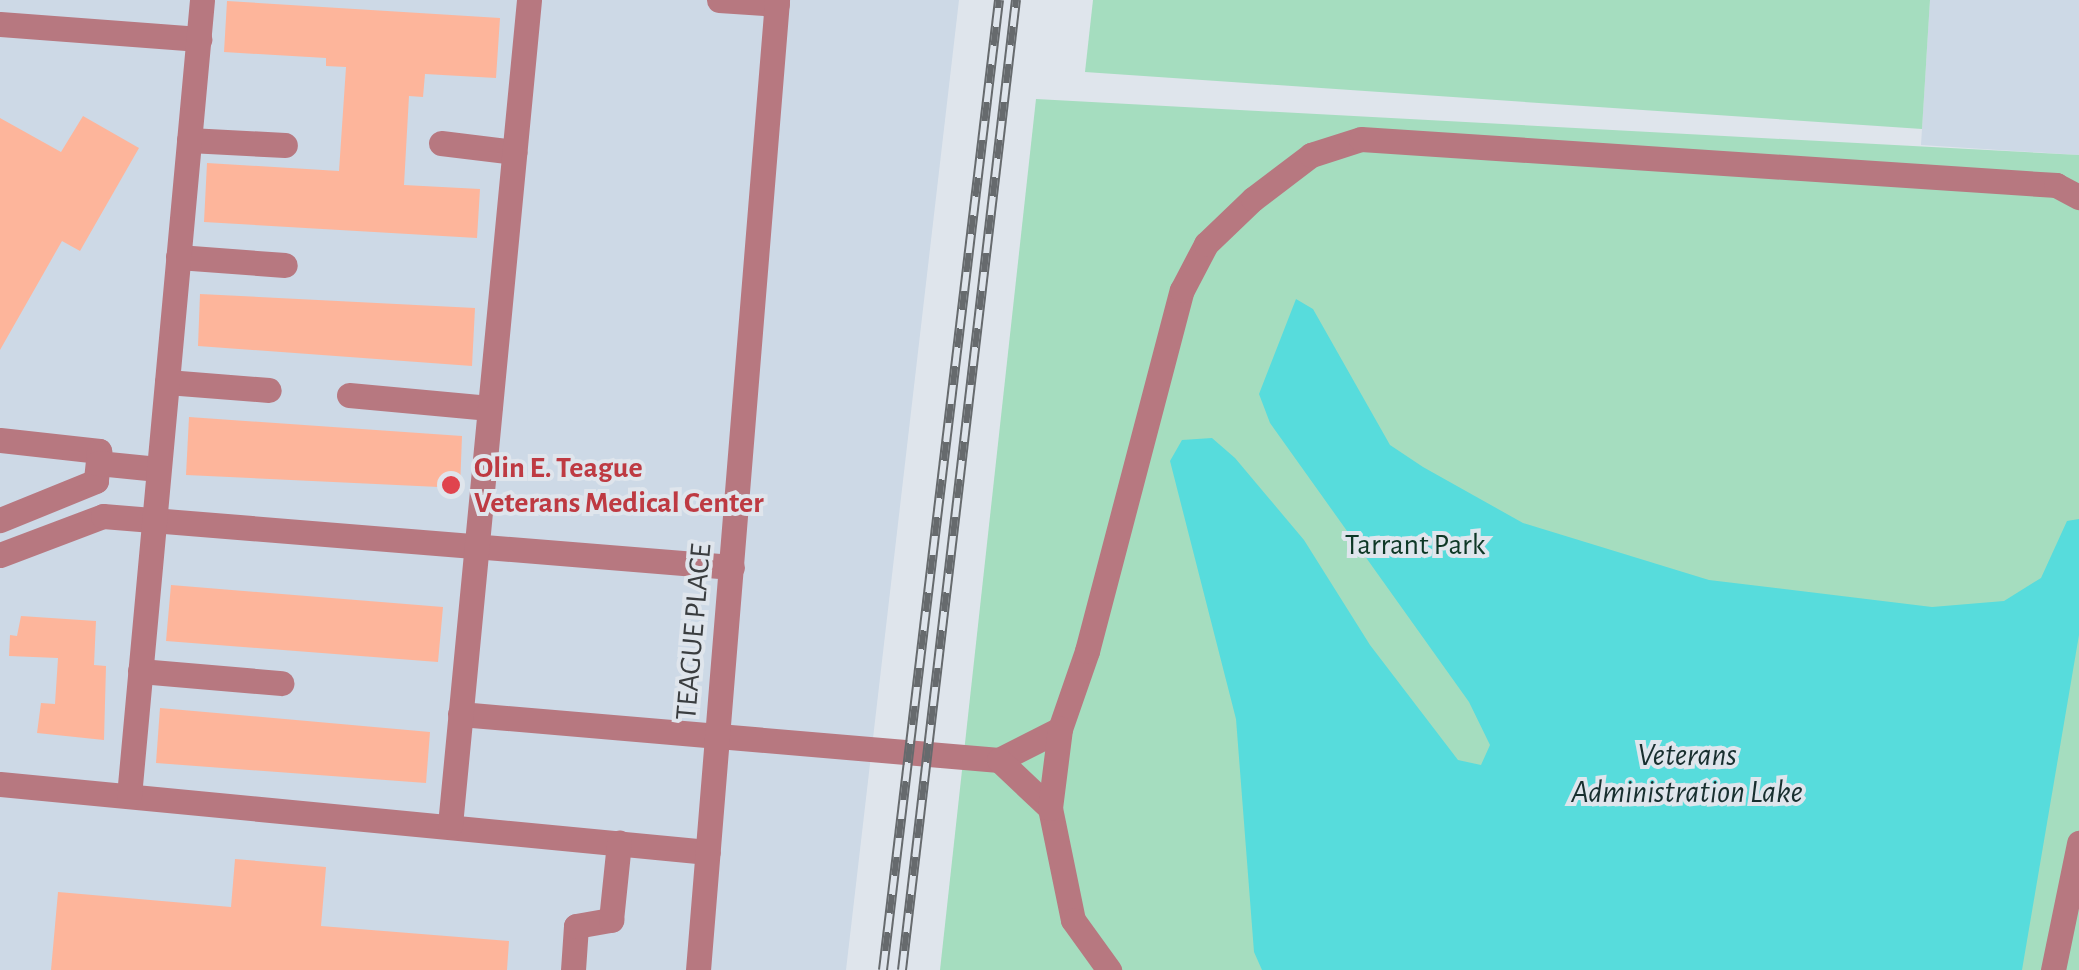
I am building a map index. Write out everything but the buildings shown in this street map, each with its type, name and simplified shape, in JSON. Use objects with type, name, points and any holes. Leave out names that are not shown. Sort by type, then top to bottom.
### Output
[{"type":"lane","points":[[129,796],[202,0]]},
{"type":"lane","points":[[450,825],[529,0]]},
{"type":"lane","points":[[719,0],[777,2]]},
{"type":"lane","name":"TEAGUE PLACE","points":[[698,970],[777,2]]},
{"type":"lane","points":[[0,24],[198,39]]},
{"type":"lane","points":[[1109,970],[1073,920],[1050,808],[1060,728],[1087,651],[1182,290],[1206,244],[1312,155],[1361,139],[2056,186],[2079,198]]},
{"type":"lane","points":[[189,140],[285,145]]},
{"type":"lane","points":[[441,143],[514,152]]},
{"type":"lane","points":[[178,257],[285,264]]},
{"type":"lane","points":[[166,382],[269,390]]},
{"type":"lane","points":[[349,394],[489,408]]},
{"type":"lane","points":[[0,440],[99,452],[96,481],[0,520]]},
{"type":"lane","points":[[98,464],[158,470]]},
{"type":"lane","points":[[0,554],[103,516],[732,567]]},
{"type":"lane","points":[[140,671],[281,683]]},
{"type":"lane","points":[[460,714],[718,733],[999,760],[1060,728]]},
{"type":"lane","points":[[999,760],[1050,808]]},
{"type":"lane","points":[[0,784],[708,852]]},
{"type":"lane","points":[[573,970],[576,926],[610,920],[619,842]]},
{"type":"lane","points":[[2053,970],[2079,843]]},
{"type":"shaded area","name":"Olin E. Teague Veterans Medical Center","points":[[0,0],[959,0],[846,970],[0,970]]},
{"type":"shaded area","points":[[1930,0],[2079,0],[2079,155],[1921,145]]},
{"type":"green space","points":[[1093,0],[1930,0],[1922,129],[1085,72]]},
{"type":"green space","name":"Tarrant Park","points":[[1036,99],[2079,155],[2079,970],[940,970]]},
{"type":"water","name":"Veterans Administration Lake","points":[[1296,299],[1313,309],[1390,445],[1523,523],[1709,580],[1932,607],[2004,601],[2041,578],[2067,521],[2079,519],[2079,635],[2022,970],[1262,970],[1254,952],[1236,719],[1170,461],[1182,440],[1212,438],[1235,458],[1304,540],[1370,645],[1458,760],[1481,765],[1490,745],[1469,702],[1270,423],[1259,394]]},
{"type":"railway","points":[[883,970],[999,0]]},
{"type":"railway","points":[[902,970],[1016,0]]},
{"type":"place","name":"Olin E. Teague Veterans Medical Center","points":[[451,485]]}]
